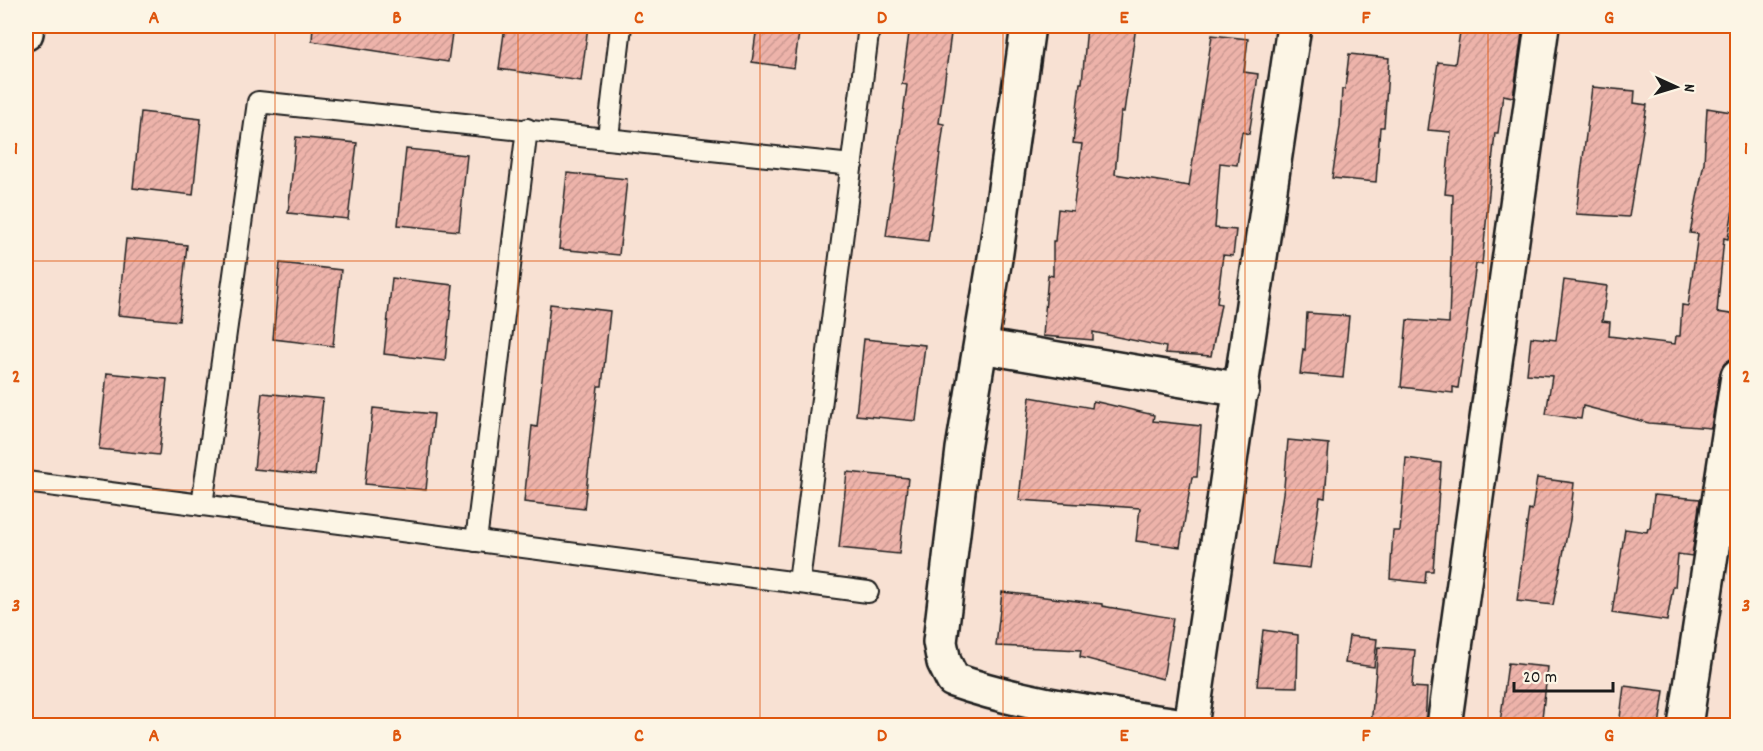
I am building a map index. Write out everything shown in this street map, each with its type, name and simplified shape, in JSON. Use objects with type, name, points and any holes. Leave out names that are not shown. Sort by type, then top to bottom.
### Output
[{"type":"street","points":[[26,33],[27,26]]},
{"type":"street","points":[[1028,26],[981,346],[963,449],[940,642],[944,662],[953,680],[989,693],[1058,707],[1184,726]]},
{"type":"street","points":[[1191,726],[1294,26]]},
{"type":"street","points":[[1444,726],[1542,26]]},
{"type":"street","points":[[981,346],[1242,390]]},
{"type":"street","points":[[1685,726],[1737,376]]},
{"type":"lane","points":[[608,137],[621,26]]},
{"type":"lane","points":[[799,582],[869,26]]},
{"type":"lane","points":[[202,505],[258,102],[608,137],[852,165]]},
{"type":"lane","points":[[476,541],[526,129]]},
{"type":"lane","points":[[26,482],[868,592]]},
{"type":"building","points":[[313,26],[453,26],[448,62],[312,41]]},
{"type":"building","points":[[505,26],[588,26],[581,81],[499,69]]},
{"type":"building","points":[[757,26],[800,26],[794,68],[752,62]]},
{"type":"building","points":[[910,26],[952,26],[939,123],[944,124],[928,241],[886,236],[907,85],[902,84]]},
{"type":"building","points":[[1087,26],[1136,26],[1124,112],[1121,112],[1115,174],[1189,186],[1212,35],[1248,39],[1244,72],[1258,74],[1249,134],[1242,132],[1237,165],[1220,163],[1215,228],[1236,230],[1233,256],[1223,255],[1217,303],[1221,304],[1211,356],[1165,353],[1166,347],[1093,332],[1093,340],[1043,336],[1048,275],[1053,276],[1053,241],[1055,241],[1058,209],[1073,211],[1082,144],[1073,143],[1080,83],[1082,83]]},
{"type":"building","points":[[1461,26],[1523,26],[1513,97],[1503,95],[1498,133],[1495,133],[1482,264],[1476,264],[1458,388],[1453,387],[1453,393],[1401,387],[1407,320],[1449,323],[1453,195],[1445,194],[1451,132],[1428,130],[1438,62],[1455,64]]},
{"type":"building","points":[[1349,54],[1389,58],[1384,127],[1380,127],[1376,182],[1332,178],[1340,127],[1342,89],[1345,89]]},
{"type":"building","points":[[1592,87],[1635,91],[1634,103],[1647,105],[1629,217],[1576,214]]},
{"type":"building","points":[[1707,108],[1737,113],[1737,186],[1728,239],[1724,238],[1717,312],[1737,315],[1737,358],[1724,364],[1720,373],[1711,428],[1649,423],[1583,406],[1581,419],[1546,414],[1552,376],[1527,374],[1531,337],[1556,340],[1564,280],[1607,286],[1602,321],[1610,322],[1609,336],[1675,344],[1676,336],[1680,336],[1682,305],[1688,306],[1698,234],[1690,233],[1704,163]]},
{"type":"building","points":[[141,112],[201,119],[193,195],[133,188]]},
{"type":"building","points":[[296,137],[357,143],[348,219],[288,213]]},
{"type":"building","points":[[406,149],[467,155],[459,231],[398,225]]},
{"type":"building","points":[[567,173],[627,179],[619,255],[559,249]]},
{"type":"building","points":[[126,239],[187,245],[179,321],[118,315]]},
{"type":"building","points":[[280,263],[341,270],[333,346],[273,339]]},
{"type":"building","points":[[392,278],[453,285],[445,361],[384,354]]},
{"type":"building","points":[[550,304],[610,311],[602,386],[598,386],[584,509],[524,502],[532,426],[537,427]]},
{"type":"building","points":[[1307,313],[1349,316],[1343,378],[1300,374],[1303,349],[1305,350]]},
{"type":"building","points":[[864,339],[925,345],[916,421],[856,415]]},
{"type":"building","points":[[107,373],[167,379],[159,455],[99,449]]},
{"type":"building","points":[[262,393],[323,399],[315,475],[254,469]]},
{"type":"building","points":[[1030,397],[1092,408],[1093,401],[1154,415],[1153,421],[1201,426],[1197,477],[1192,477],[1180,547],[1136,541],[1140,508],[1019,500]]},
{"type":"building","points":[[373,408],[434,414],[426,490],[365,484]]},
{"type":"building","points":[[1288,440],[1329,444],[1325,498],[1320,497],[1310,568],[1272,564],[1284,487]]},
{"type":"building","points":[[1406,458],[1441,463],[1433,571],[1426,571],[1425,583],[1390,579],[1393,531],[1400,531]]},
{"type":"building","points":[[847,472],[908,478],[899,554],[839,548]]},
{"type":"building","points":[[1537,478],[1574,483],[1570,520],[1553,605],[1517,601],[1529,509],[1532,510]]},
{"type":"building","points":[[1654,495],[1700,499],[1692,556],[1678,554],[1675,587],[1673,587],[1667,621],[1612,613],[1625,529],[1647,532],[1650,528]]},
{"type":"building","points":[[1002,592],[1102,604],[1102,606],[1173,618],[1163,679],[1080,657],[1081,650],[996,646]]},
{"type":"building","points":[[1263,630],[1298,635],[1297,687],[1257,686]]},
{"type":"building","points":[[1349,636],[1377,639],[1374,667],[1345,663]]},
{"type":"building","points":[[1378,647],[1415,650],[1412,687],[1427,688],[1425,726],[1371,726]]},
{"type":"building","points":[[1508,663],[1548,667],[1541,726],[1500,723]]},
{"type":"building","points":[[1624,686],[1664,691],[1659,726],[1619,726]]}]
